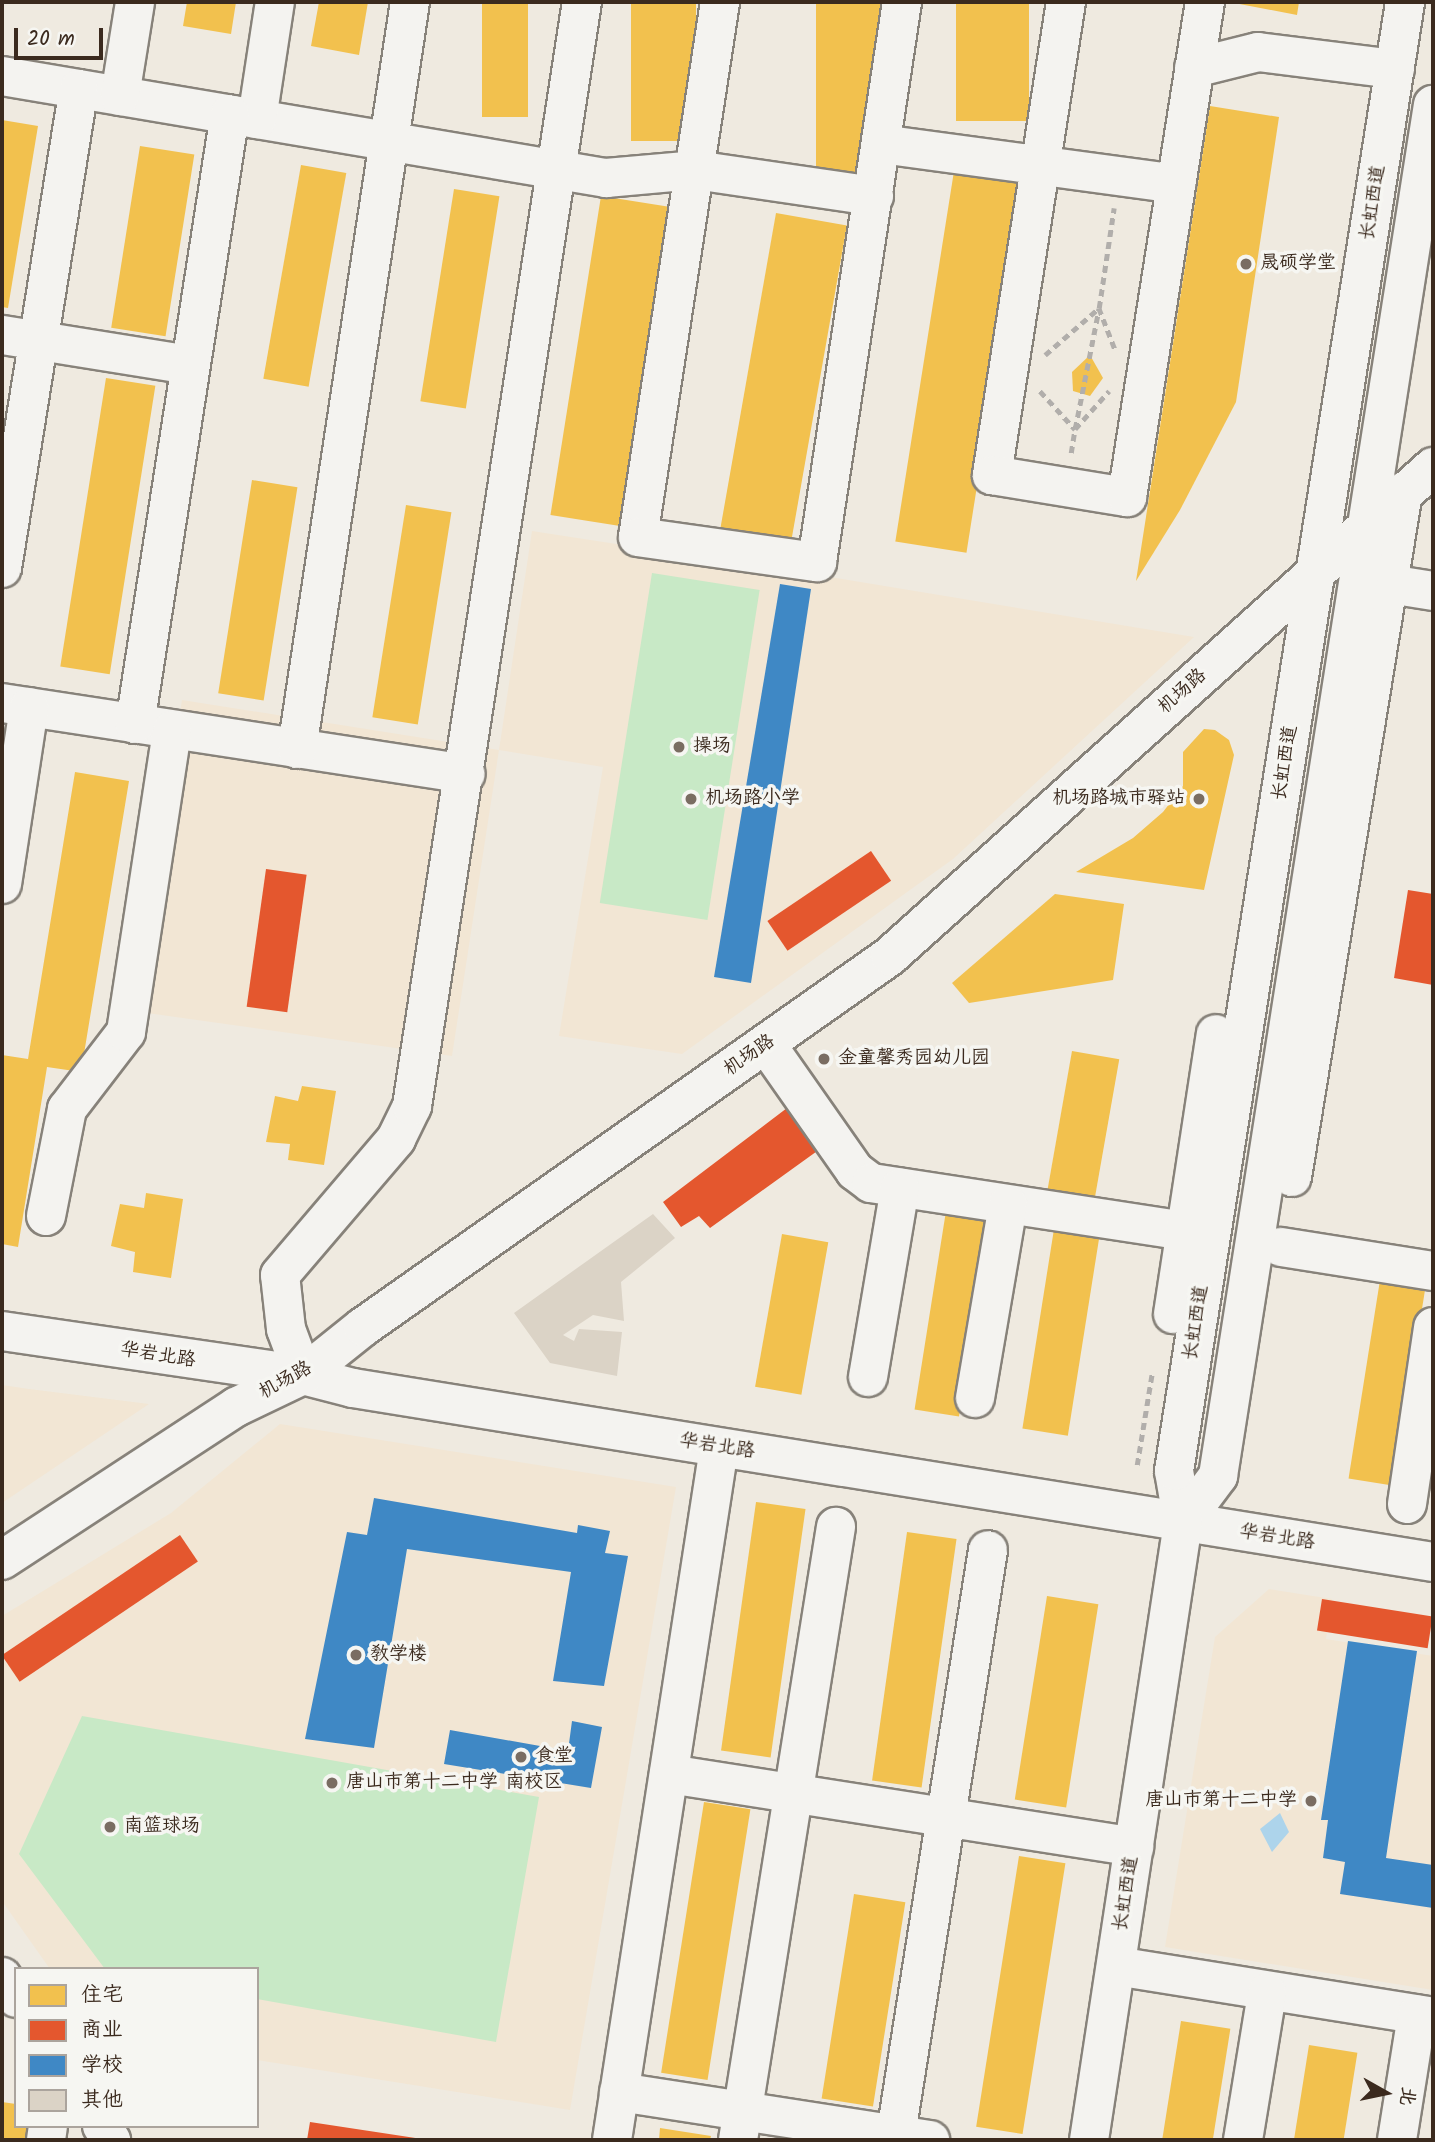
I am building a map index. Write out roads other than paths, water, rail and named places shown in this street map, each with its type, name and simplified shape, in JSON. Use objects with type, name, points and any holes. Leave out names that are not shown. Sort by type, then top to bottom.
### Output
[{"type":"street","points":[[120,96],[135,2]]},
{"type":"street","points":[[135,724],[190,365],[243,117],[275,2]]},
{"type":"street","points":[[297,749],[410,2]]},
{"type":"street","points":[[303,1376],[286,1329],[280,1275],[396,1139],[412,1106],[466,774],[582,2]]},
{"type":"street","points":[[720,2],[638,537],[817,562],[902,2]]},
{"type":"street","points":[[1066,2],[992,475],[1127,497],[1205,2]]},
{"type":"street","name":"长虹西道","points":[[1089,2140],[1183,1523],[1174,1471],[1405,2]]},
{"type":"street","points":[[1194,68],[1258,52],[1395,69]]},
{"type":"street","points":[[2,76],[606,178],[695,170],[874,196]]},
{"type":"street","points":[[2,568],[20,338],[79,89]]},
{"type":"street","name":"长虹西道","points":[[1183,1523],[1218,1476],[1433,106]]},
{"type":"street","points":[[881,144],[1176,184]]},
{"type":"street","points":[[20,338],[190,365]]},
{"type":"street","name":"机场路","points":[[2,1560],[236,1407],[303,1376],[363,1327],[890,956],[1317,573],[1370,520],[1433,467]]},
{"type":"street","points":[[1288,598],[1184,1231],[1152,1467],[1183,1523],[1238,1478],[1281,1247],[1403,492]]},
{"type":"street","points":[[1389,584],[1433,591]]},
{"type":"street","points":[[2,884],[16,705],[466,774]]},
{"type":"street","points":[[46,1216],[67,1109],[126,1032],[172,730]]},
{"type":"street","points":[[766,1044],[855,1171],[871,1183],[1184,1231]]},
{"type":"street","points":[[868,1377],[900,1188]]},
{"type":"street","points":[[975,1398],[1007,1205]]},
{"type":"street","points":[[1281,1247],[1433,1271]]},
{"type":"street","points":[[1407,1504],[1433,1327]]},
{"type":"street","name":"华岩北路","points":[[2,1331],[303,1376],[353,1388],[1433,1562]]},
{"type":"street","points":[[612,2140],[719,1448]]},
{"type":"street","points":[[740,2125],[836,1527]]},
{"type":"street","points":[[619,2092],[740,2125],[907,2138],[946,1818],[988,1550]]},
{"type":"street","points":[[669,1774],[1134,1847]]},
{"type":"street","points":[[1116,1966],[1266,1993],[1425,2016],[1397,2140]]},
{"type":"street","points":[[2,1977],[14,1995]]},
{"type":"street","points":[[1243,2140],[1266,1993]]},
{"type":"water","points":[[1280,1813],[1289,1832],[1272,1852],[1260,1829]]},
{"type":"place","name":"晟硕学堂","points":[[1246,264]]},
{"type":"place","name":"操场","points":[[679,747]]},
{"type":"place","name":"机场路小学","points":[[691,799]]},
{"type":"place","name":"机场路城市驿站","points":[[1199,799]]},
{"type":"place","name":"金童馨秀园幼儿园","points":[[824,1059]]},
{"type":"place","name":"教学楼","points":[[356,1655]]},
{"type":"place","name":"食堂","points":[[521,1757]]},
{"type":"place","name":"唐山市第十二中学 南校区","points":[[332,1783]]},
{"type":"place","name":"唐山市第十二中学","points":[[1311,1801]]},
{"type":"place","name":"南篮球场","points":[[110,1827]]}]
